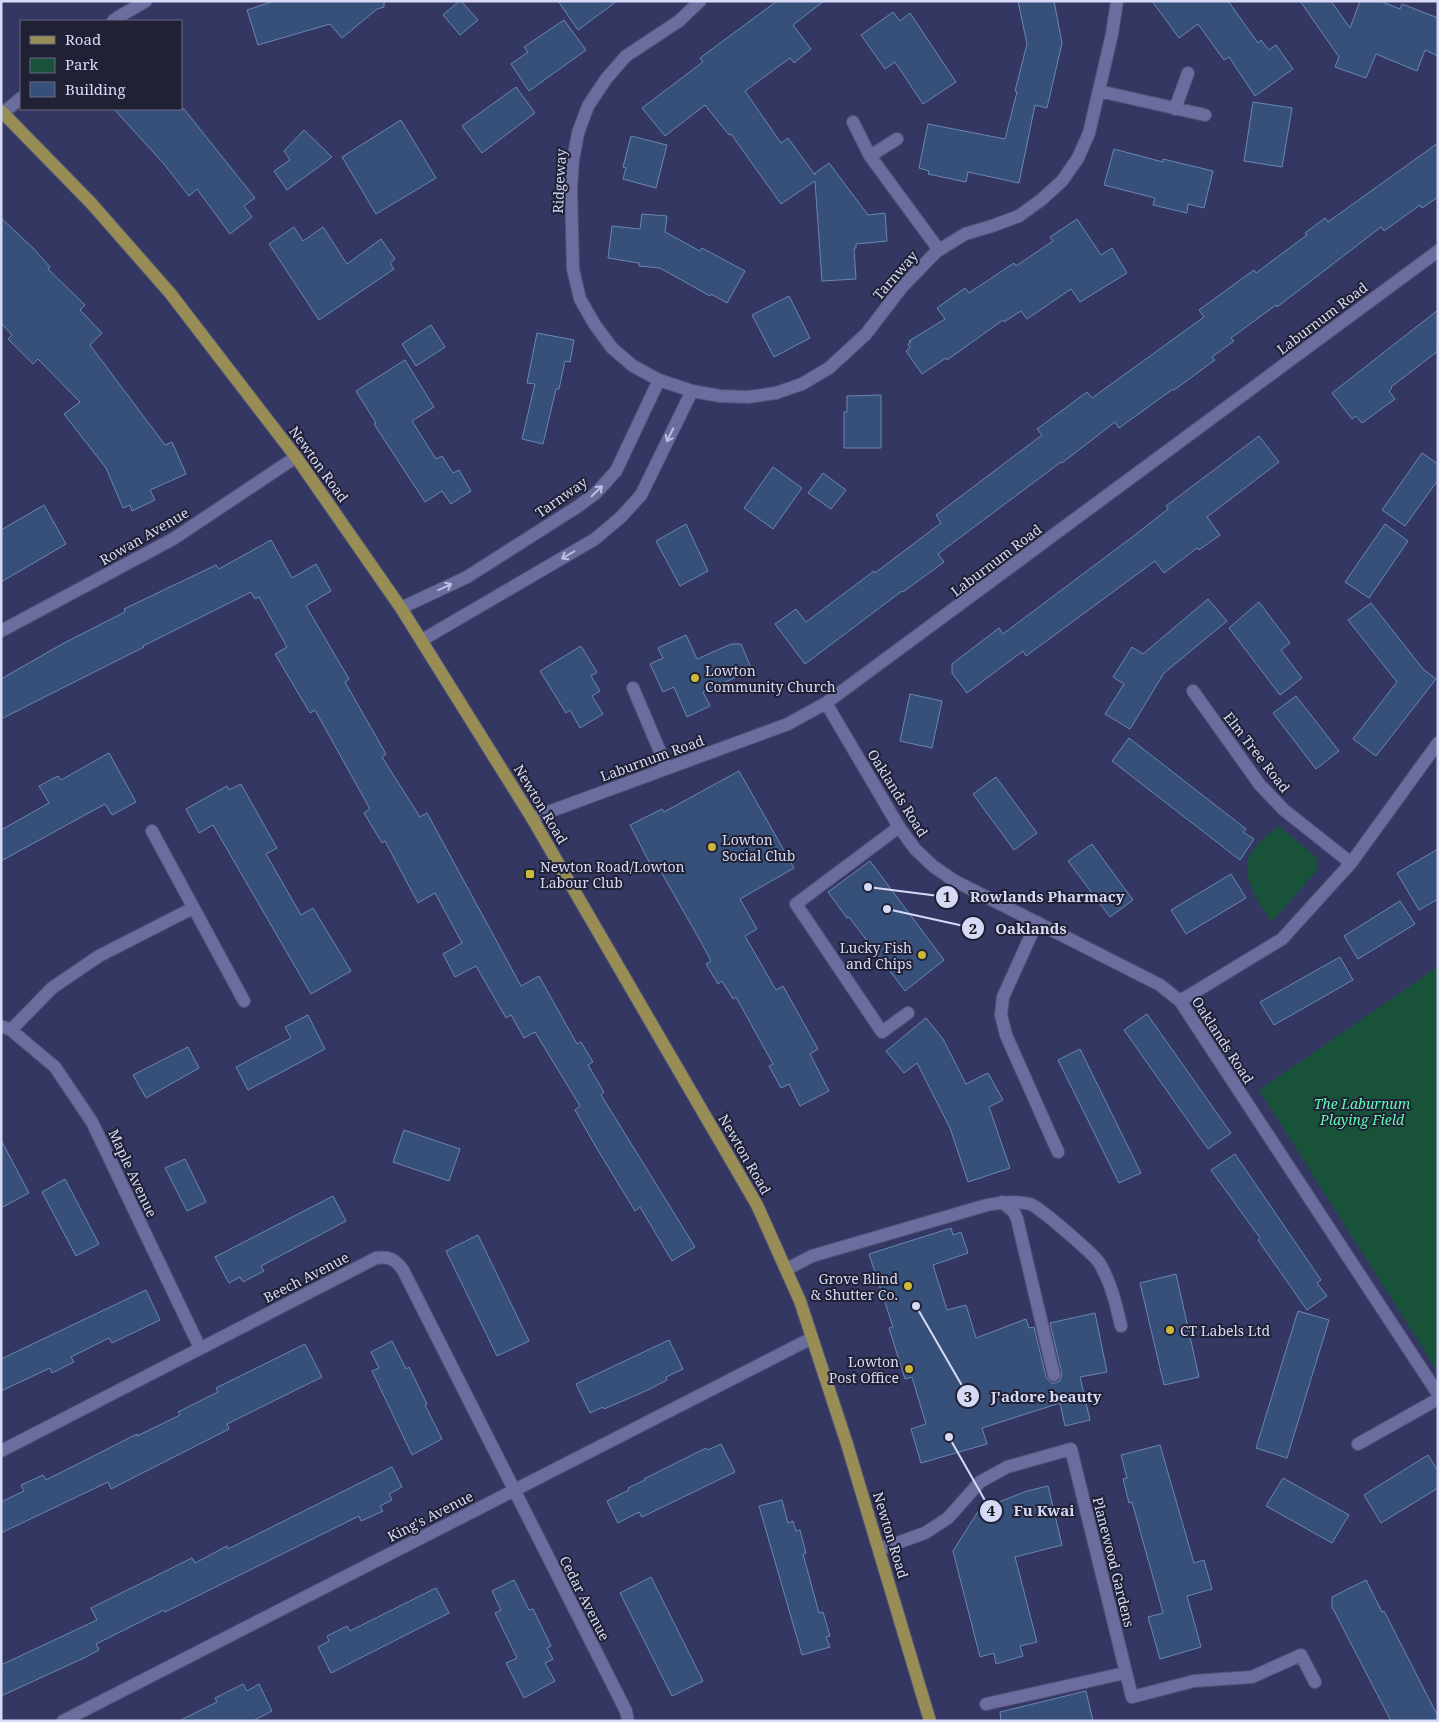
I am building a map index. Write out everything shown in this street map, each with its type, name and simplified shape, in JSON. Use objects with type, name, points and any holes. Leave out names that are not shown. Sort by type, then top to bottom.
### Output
[{"type":"main road","name":"Newton Road","points":[[2,112],[91,203],[170,293],[296,456],[401,608],[532,818],[757,1205],[786,1268],[812,1338],[880,1549],[930,1721]]},
{"type":"street","points":[[114,20],[146,1]]},
{"type":"street","name":"Ridgeway","points":[[659,380],[633,366],[612,348],[595,325],[580,299],[573,269],[570,189],[572,160],[578,133],[588,106],[606,79],[626,56],[679,21],[700,1]]},
{"type":"street","name":"Tarnway","points":[[401,608],[467,577],[596,493],[616,471],[659,380],[692,391],[720,396],[748,397],[776,393],[802,384],[829,368],[866,334],[902,287],[939,250],[965,234],[1019,216],[1041,200],[1062,181],[1078,158],[1089,132],[1112,34],[1117,1]]},
{"type":"street","points":[[1175,109],[1188,74]]},
{"type":"street","points":[[1099,91],[1205,115]]},
{"type":"street","points":[[2,112],[20,99]]},
{"type":"street","name":"Tarnway","points":[[853,122],[870,156],[939,250]]},
{"type":"street","points":[[870,156],[897,139]]},
{"type":"street","name":"Laburnum Road","points":[[532,818],[788,724],[826,703],[1438,251]]},
{"type":"street","points":[[422,640],[595,540],[621,517],[641,495],[692,391]]},
{"type":"street","name":"Rowan Avenue","points":[[1,631],[173,539],[296,456]]},
{"type":"street","points":[[633,688],[666,768]]},
{"type":"street","name":"Elm Tree Road","points":[[1193,691],[1260,785],[1284,810],[1351,863]]},
{"type":"street","name":"Oaklands Road","points":[[826,703],[899,827],[915,849],[933,866],[953,880],[1160,985],[1180,1001],[1438,1394]]},
{"type":"street","points":[[1180,1001],[1282,939],[1351,863],[1436,750]]},
{"type":"street","points":[[899,827],[796,904],[882,1032],[908,1014]]},
{"type":"street","points":[[152,831],[244,1001]]},
{"type":"street","name":"Maple Avenue","points":[[193,908],[99,956],[52,988],[6,1028],[55,1067],[92,1122],[200,1348]]},
{"type":"street","points":[[1037,922],[1002,997],[1001,1015],[1006,1035],[1058,1152]]},
{"type":"street","points":[[1002,1202],[1014,1212],[1017,1219],[1054,1374]]},
{"type":"street","points":[[786,1268],[812,1256],[1002,1202],[1032,1204],[1049,1216],[1099,1261],[1109,1282],[1121,1326]]},
{"type":"street","name":"Beech Avenue","points":[[1,1451],[376,1258],[387,1257],[396,1261],[403,1270],[513,1490]]},
{"type":"street","name":"King's Avenue","points":[[63,1721],[812,1338]]},
{"type":"street","points":[[1358,1444],[1438,1398]]},
{"type":"street","name":"Planewood Gardens","points":[[880,1549],[925,1533],[948,1518],[980,1482],[1007,1467],[1071,1449],[1132,1697],[1194,1681],[1252,1677],[1301,1655],[1315,1682]]},
{"type":"street","name":"Cedar Avenue","points":[[513,1490],[626,1711],[628,1721]]},
{"type":"street","points":[[986,1704],[1125,1673]]},
{"type":"green space","points":[[1279,826],[1316,857],[1318,862],[1317,870],[1271,922],[1256,897],[1248,877],[1247,868],[1248,859],[1253,850]]},
{"type":"green space","name":"The Laburnum Playing Field","points":[[1438,966],[1438,1372],[1259,1090]]},
{"type":"building","points":[[274,1],[386,1],[384,7],[377,9],[342,38],[330,24],[258,45],[247,10]]},
{"type":"building","points":[[459,1],[478,20],[460,35],[443,15]]},
{"type":"building","points":[[558,1],[617,1],[578,30]]},
{"type":"building","points":[[777,1],[824,1],[793,25],[811,49],[794,63],[790,58],[745,91],[781,143],[788,138],[815,175],[815,173],[829,163],[868,215],[885,213],[887,241],[856,244],[856,248],[854,248],[856,279],[822,281],[815,181],[781,204],[731,134],[729,135],[705,105],[665,136],[642,108],[703,62],[700,58]]},
{"type":"building","points":[[1018,1],[1054,1],[1062,43],[1047,108],[1035,105],[1019,183],[968,172],[966,182],[928,174],[929,171],[919,168],[928,124],[1005,139],[1027,44]]},
{"type":"building","points":[[1152,1],[1228,1],[1258,43],[1261,40],[1269,50],[1276,45],[1293,69],[1255,96],[1229,57],[1224,60],[1198,24],[1179,38]]},
{"type":"building","points":[[1300,1],[1331,1],[1350,28],[1360,1],[1380,1],[1400,9],[1402,4],[1438,18],[1438,56],[1425,50],[1417,71],[1376,54],[1366,78],[1335,67],[1339,57]]},
{"type":"building","points":[[893,12],[900,21],[910,13],[956,82],[923,104],[895,62],[885,69],[861,35]]},
{"type":"building","points":[[564,20],[586,50],[529,91],[511,64],[528,52],[524,47]]},
{"type":"building","points":[[516,87],[535,113],[482,153],[462,126]]},
{"type":"building","points":[[1253,102],[1292,108],[1282,167],[1244,161]]},
{"type":"building","points":[[184,109],[255,198],[244,206],[252,217],[230,234],[197,189],[189,196],[164,164],[115,110]]},
{"type":"building","points":[[401,120],[436,178],[376,214],[342,157]]},
{"type":"building","points":[[304,130],[332,157],[287,190],[274,171],[290,160],[284,151]]},
{"type":"building","points":[[631,136],[667,145],[656,188],[623,179],[626,168],[623,167]]},
{"type":"building","points":[[1438,143],[1438,197],[1422,208],[1420,205],[1384,231],[1381,227],[1277,307],[1276,305],[1231,338],[1234,341],[1212,357],[1215,360],[1119,428],[1115,422],[938,554],[944,562],[805,664],[775,624],[796,609],[806,622],[874,571],[875,573],[941,523],[936,515],[1042,435],[1037,429],[1087,392],[1092,398],[1204,317],[1199,310],[1254,270],[1256,273],[1307,235],[1305,233],[1325,218],[1328,222]]},
{"type":"building","points":[[1114,149],[1163,162],[1163,159],[1213,171],[1204,208],[1188,204],[1187,213],[1153,205],[1155,198],[1104,185]]},
{"type":"building","points":[[642,214],[667,216],[665,232],[700,251],[702,248],[745,271],[727,303],[711,294],[710,296],[660,268],[639,266],[639,263],[608,258],[612,226],[640,229]]},
{"type":"building","points":[[1,218],[34,249],[50,267],[48,269],[85,305],[80,310],[102,333],[90,345],[165,445],[172,442],[186,474],[150,490],[155,500],[132,511],[130,505],[123,508],[106,468],[64,414],[80,402],[38,359],[33,364],[8,339],[12,335],[1,323]]},
{"type":"building","points":[[1077,219],[1101,255],[1112,248],[1127,273],[1080,302],[1071,289],[1027,319],[1021,311],[1004,322],[1003,320],[947,360],[946,358],[922,374],[906,351],[910,348],[908,344],[911,342],[909,341],[945,319],[937,308],[965,288],[969,293],[1014,263],[1016,266],[1053,241],[1050,237]]},
{"type":"building","points":[[294,227],[303,241],[323,227],[347,264],[381,239],[395,259],[390,263],[394,269],[319,320],[269,244]]},
{"type":"building","points":[[789,296],[810,338],[774,357],[752,315]]},
{"type":"building","points":[[1438,310],[1438,351],[1391,387],[1389,391],[1395,399],[1362,423],[1356,416],[1352,419],[1332,393]]},
{"type":"building","points":[[431,325],[445,347],[416,366],[402,344]]},
{"type":"building","points":[[537,333],[574,340],[570,362],[565,361],[559,389],[556,389],[543,444],[522,439],[535,384],[527,383]]},
{"type":"building","points":[[405,360],[434,407],[412,421],[436,459],[442,456],[453,473],[459,470],[471,491],[451,504],[442,491],[425,502],[374,424],[376,423],[356,391]]},
{"type":"building","points":[[881,395],[881,448],[844,448],[844,412],[847,412],[847,396]]},
{"type":"building","points":[[1259,436],[1279,462],[1207,517],[1220,535],[1199,550],[1197,548],[1164,573],[1155,561],[1026,656],[1023,651],[967,693],[952,673],[952,664],[999,628],[1003,634],[1135,535],[1168,509],[1166,506]]},
{"type":"building","points":[[1422,453],[1438,464],[1438,480],[1405,526],[1382,510]]},
{"type":"building","points":[[773,467],[802,488],[773,529],[744,508]]},
{"type":"building","points":[[823,473],[846,490],[831,509],[808,493]]},
{"type":"building","points":[[44,505],[66,544],[1,582],[1,530]]},
{"type":"building","points":[[686,524],[708,571],[680,586],[656,541]]},
{"type":"building","points":[[1385,524],[1408,541],[1369,598],[1345,582]]},
{"type":"building","points":[[271,540],[292,578],[316,564],[331,591],[306,606],[349,679],[345,682],[386,754],[382,757],[420,817],[427,813],[521,986],[539,976],[577,1044],[581,1042],[593,1062],[588,1065],[604,1092],[601,1095],[695,1247],[672,1261],[640,1207],[635,1211],[596,1147],[575,1110],[580,1106],[535,1032],[524,1038],[511,1015],[506,1018],[476,966],[455,977],[443,954],[462,943],[435,893],[418,903],[385,841],[382,843],[364,813],[370,809],[315,710],[310,713],[275,654],[287,647],[259,597],[255,599],[251,592],[1,719],[1,679],[64,643],[125,612],[124,609],[216,565],[219,569]]},
{"type":"building","points":[[1208,599],[1227,621],[1164,673],[1130,729],[1105,714],[1124,684],[1113,677],[1132,647],[1143,654]]},
{"type":"building","points":[[1259,602],[1290,643],[1281,650],[1302,678],[1280,695],[1229,628]]},
{"type":"building","points":[[1371,603],[1423,669],[1436,679],[1376,756],[1353,739],[1397,682],[1348,620]]},
{"type":"building","name":"Lowton Community Church","points":[[686,635],[697,659],[731,644],[741,644],[752,670],[703,692],[710,706],[687,717],[674,687],[663,692],[650,664],[663,658],[658,648]]},
{"type":"building","points":[[581,646],[597,672],[591,676],[600,691],[592,696],[603,714],[580,728],[570,710],[566,713],[540,671]]},
{"type":"building","points":[[910,694],[942,701],[932,748],[900,741]]},
{"type":"building","points":[[1296,696],[1339,751],[1316,769],[1273,713]]},
{"type":"building","points":[[1129,738],[1246,829],[1243,832],[1254,839],[1240,860],[1112,761]]},
{"type":"building","points":[[109,753],[136,802],[112,815],[105,804],[1,861],[1,830],[49,803],[39,786],[58,776],[61,780]]},
{"type":"building","points":[[739,771],[794,868],[740,899],[757,929],[745,936],[776,990],[783,986],[818,1049],[810,1054],[829,1091],[800,1106],[789,1084],[781,1088],[769,1066],[773,1064],[736,997],[733,999],[722,981],[718,984],[706,964],[711,961],[701,942],[660,870],[655,873],[630,825],[662,809],[664,812]]},
{"type":"building","points":[[996,777],[1037,833],[1014,850],[973,794]]},
{"type":"building","points":[[241,784],[277,848],[266,854],[301,915],[313,908],[351,971],[311,994],[213,825],[199,833],[186,809],[227,786],[229,790]]},
{"type":"building","points":[[1092,844],[1133,900],[1110,917],[1068,861]]},
{"type":"building","points":[[1438,849],[1438,899],[1419,910],[1397,873]]},
{"type":"building","points":[[870,861],[944,960],[905,991],[828,892]]},
{"type":"building","points":[[1231,874],[1246,898],[1186,934],[1171,910]]},
{"type":"building","points":[[1400,901],[1415,924],[1358,959],[1344,936]]},
{"type":"building","points":[[1340,957],[1353,980],[1274,1025],[1260,1002]]},
{"type":"building","points":[[1147,1014],[1231,1133],[1208,1149],[1124,1030]]},
{"type":"building","points":[[308,1015],[325,1049],[248,1090],[236,1067],[291,1038],[285,1027]]},
{"type":"building","points":[[926,1018],[943,1039],[966,1084],[988,1073],[1003,1100],[989,1107],[1010,1168],[968,1182],[950,1128],[917,1063],[904,1073],[886,1051]]},
{"type":"building","points":[[188,1047],[199,1068],[146,1098],[133,1075]]},
{"type":"building","points":[[1080,1049],[1141,1173],[1119,1183],[1058,1060]]},
{"type":"building","points":[[404,1130],[460,1149],[449,1181],[393,1162]]},
{"type":"building","points":[[1,1140],[29,1193],[1,1208]]},
{"type":"building","points":[[1235,1154],[1321,1280],[1317,1283],[1327,1296],[1307,1310],[1258,1240],[1260,1238],[1211,1170]]},
{"type":"building","points":[[185,1159],[206,1202],[187,1211],[165,1168]]},
{"type":"building","points":[[65,1179],[99,1244],[76,1256],[42,1192]]},
{"type":"building","points":[[333,1196],[346,1221],[261,1266],[264,1271],[243,1282],[240,1277],[229,1283],[215,1257]]},
{"type":"building","points":[[951,1228],[953,1235],[961,1232],[968,1253],[933,1265],[947,1310],[966,1305],[976,1338],[1026,1319],[1029,1328],[1034,1327],[1046,1377],[1051,1383],[1060,1381],[1062,1374],[1050,1323],[1095,1313],[1107,1372],[1080,1377],[1090,1420],[1065,1426],[1060,1403],[982,1428],[987,1444],[921,1463],[911,1429],[926,1424],[912,1377],[905,1379],[889,1328],[893,1327],[869,1254]]},
{"type":"building","points":[[478,1235],[529,1341],[497,1356],[446,1251]]},
{"type":"building","name":"CT Labels Ltd","points":[[1176,1274],[1199,1377],[1164,1385],[1140,1283]]},
{"type":"building","points":[[146,1290],[160,1320],[112,1343],[109,1338],[71,1357],[74,1362],[52,1373],[50,1368],[1,1391],[1,1359]]},
{"type":"building","points":[[1298,1311],[1329,1320],[1287,1458],[1256,1448]]},
{"type":"building","points":[[669,1340],[683,1369],[666,1377],[667,1380],[648,1390],[590,1413],[576,1384]]},
{"type":"building","points":[[392,1341],[406,1369],[409,1367],[442,1439],[412,1455],[372,1371],[379,1368],[371,1352]]},
{"type":"building","points":[[305,1344],[322,1377],[227,1424],[229,1429],[111,1489],[108,1482],[1,1533],[1,1502],[24,1491],[21,1485],[43,1475],[46,1480],[137,1434],[137,1436],[180,1415],[178,1412],[218,1392],[216,1388]]},
{"type":"building","points":[[721,1444],[735,1472],[642,1517],[639,1512],[618,1523],[607,1501],[629,1490],[628,1488],[644,1479],[706,1448],[708,1450]]},
{"type":"building","points":[[1160,1445],[1194,1563],[1204,1560],[1212,1589],[1187,1596],[1201,1647],[1160,1659],[1148,1617],[1163,1613],[1132,1502],[1129,1503],[1123,1479],[1127,1478],[1121,1455]]},
{"type":"building","points":[[1428,1455],[1438,1471],[1438,1488],[1381,1523],[1364,1495]]},
{"type":"building","points":[[392,1467],[402,1487],[389,1494],[392,1500],[380,1506],[383,1511],[361,1521],[359,1516],[165,1612],[164,1610],[96,1644],[99,1650],[86,1657],[1,1696],[1,1665],[97,1620],[91,1608],[192,1558],[195,1563],[227,1546],[228,1549]]},
{"type":"building","points":[[1283,1478],[1349,1515],[1332,1543],[1266,1506]]},
{"type":"building","points":[[1048,1486],[1062,1545],[1015,1557],[1037,1642],[1020,1646],[1023,1656],[996,1664],[994,1653],[980,1657],[953,1551],[979,1510],[1027,1491]]},
{"type":"building","points":[[782,1500],[788,1523],[793,1521],[796,1531],[800,1530],[806,1553],[803,1554],[819,1613],[823,1612],[830,1636],[826,1637],[830,1647],[802,1655],[759,1506]]},
{"type":"building","points":[[651,1577],[703,1681],[672,1696],[620,1593]]},
{"type":"building","points":[[514,1580],[529,1610],[533,1609],[551,1646],[547,1648],[553,1659],[545,1663],[555,1681],[524,1698],[506,1663],[517,1658],[495,1613],[501,1610],[492,1591]]},
{"type":"building","points":[[1366,1580],[1438,1716],[1438,1721],[1391,1721],[1332,1607],[1332,1597]]},
{"type":"building","points":[[436,1588],[449,1613],[331,1673],[318,1647],[329,1641],[327,1636],[347,1626],[350,1631]]},
{"type":"building","points":[[243,1684],[247,1691],[259,1684],[272,1711],[253,1721],[179,1721],[217,1702],[215,1698]]},
{"type":"building","points":[[1086,1691],[1093,1721],[1001,1721],[1000,1712]]},
{"type":"place","name":"Lowton Community Church","points":[[695,678]]},
{"type":"place","name":"Lowton Social Club","points":[[712,847]]},
{"type":"place","name":"Newton Road/Lowton Labour Club","points":[[530,874]]},
{"type":"place","name":"Rowlands Pharmacy","points":[[868,887]]},
{"type":"place","name":"Oaklands","points":[[887,909]]},
{"type":"place","name":"Lucky Fish and Chips","points":[[922,955]]},
{"type":"place","name":"Grove Blind & Shutter Co.","points":[[908,1286]]},
{"type":"place","name":"J'adore beauty","points":[[916,1306]]},
{"type":"place","name":"CT Labels Ltd","points":[[1170,1330]]},
{"type":"place","name":"Lowton Post Office","points":[[909,1369]]},
{"type":"place","name":"Fu Kwai","points":[[949,1437]]}]
